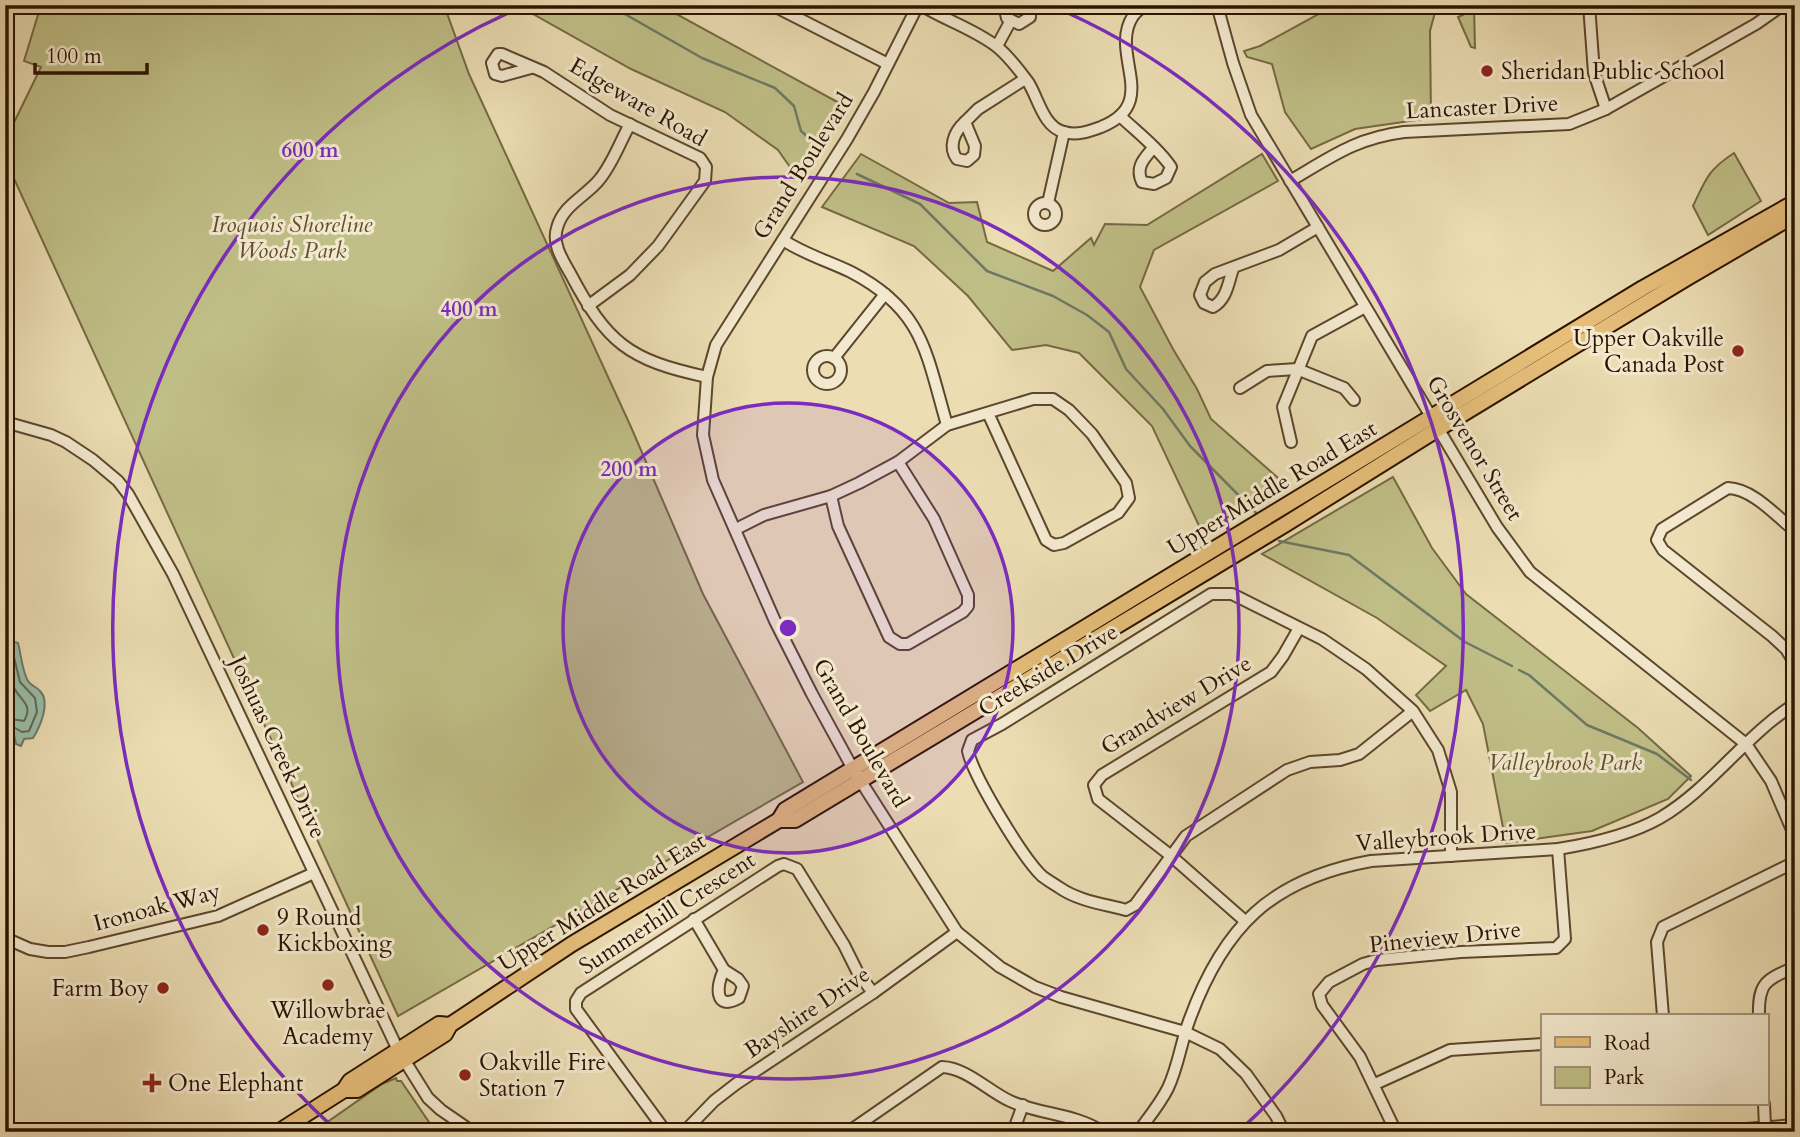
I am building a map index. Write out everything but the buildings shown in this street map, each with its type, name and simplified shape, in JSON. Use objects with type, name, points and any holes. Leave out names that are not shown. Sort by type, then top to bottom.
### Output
[{"type":"main road","name":"Upper Middle Road East","points":[[278,1132],[344,1090],[357,1090],[401,1055],[445,1034],[450,1025],[572,944],[779,820],[795,820],[857,774],[1286,524],[1643,288],[1795,202]]},
{"type":"main road","name":"Upper Middle Road East","points":[[1435,423],[1795,215]]},
{"type":"street","points":[[772,5],[797,10],[888,64]]},
{"type":"street","points":[[920,5],[997,46],[1025,79],[1039,107],[1056,128],[1064,132],[1086,132],[1115,121],[1127,108],[1132,94],[1126,34],[1133,15],[1145,5]]},
{"type":"street","name":"Grand Boulevard","points":[[920,5],[847,139],[716,345],[707,377],[703,435],[713,480],[775,621],[811,694],[857,774],[957,932],[1000,967],[1035,987],[1061,997],[1185,1032],[1220,1049],[1246,1074],[1284,1132]]},
{"type":"street","points":[[1006,5],[1005,15],[1010,22],[1019,24],[1027,20],[1031,13],[1030,5]]},
{"type":"street","name":"Grosvenor Street","points":[[1217,5],[1245,100],[1260,130],[1497,527],[1530,572],[1746,744],[1771,781],[1795,837]]},
{"type":"street","points":[[1589,5],[1594,73],[1606,109]]},
{"type":"street","name":"Lancaster Drive","points":[[1290,181],[1357,142],[1380,135],[1569,124],[1606,109],[1756,24],[1783,5]]},
{"type":"street","points":[[997,46],[1010,22]]},
{"type":"street","name":"Edgeware Road","points":[[531,68],[544,72],[610,115],[700,158],[706,167],[705,181],[658,246],[643,262],[588,306]]},
{"type":"street","points":[[965,122],[978,108],[1025,79]]},
{"type":"street","points":[[1120,116],[1153,148]]},
{"type":"street","points":[[630,124],[598,181],[570,205],[556,228],[557,250],[597,320],[619,345],[657,364],[707,377]]},
{"type":"street","points":[[1048,203],[1064,132]]},
{"type":"street","points":[[1233,269],[1242,262],[1279,250],[1318,227]]},
{"type":"street","points":[[783,240],[852,273],[904,310],[923,339],[947,425]]},
{"type":"street","points":[[834,358],[885,294]]},
{"type":"street","points":[[1291,442],[1283,407],[1312,336],[1366,307]]},
{"type":"street","points":[[1240,388],[1267,371],[1297,369],[1344,388],[1354,400]]},
{"type":"street","points":[[736,529],[764,515],[831,496],[898,462],[947,425],[1033,399],[1053,399],[1069,410],[1092,434],[1126,483],[1129,498],[1118,513],[1064,544],[1054,545],[1046,540],[988,413]]},
{"type":"street","name":"Joshuas Creek Drive","points":[[5,422],[66,442],[93,460],[118,481],[128,494],[173,574],[401,1055],[428,1098],[473,1132]]},
{"type":"street","points":[[831,496],[838,526],[889,637],[900,644],[908,644],[963,612],[968,606],[968,595],[934,519],[898,462]]},
{"type":"street","points":[[1795,531],[1744,491],[1728,488],[1662,529],[1657,540],[1663,550],[1772,636],[1786,649],[1795,664]]},
{"type":"street","name":"Creekside Drive","points":[[1413,710],[1359,754],[1340,760],[1310,762],[1287,770],[1186,836],[1135,905],[1126,910],[1062,890],[1042,875],[1023,852],[983,785],[969,759],[968,751],[972,740],[1211,594],[1232,594],[1322,639],[1366,669],[1413,710],[1438,750],[1451,792],[1451,856]]},
{"type":"street","name":"Grandview Drive","points":[[1245,921],[1170,855],[1098,799],[1094,785],[1102,775],[1271,672],[1298,628]]},
{"type":"street","name":"Valleybrook Drive","points":[[1138,1132],[1160,1104],[1170,1085],[1185,1032],[1211,969],[1226,943],[1245,921],[1286,891],[1332,870],[1371,861],[1558,849],[1582,845],[1660,818],[1695,792],[1778,714],[1795,704]]},
{"type":"street","name":"Pineview Drive","points":[[1396,1132],[1360,1057],[1322,1005],[1319,994],[1329,982],[1363,964],[1377,960],[1461,952],[1556,948],[1565,939],[1558,849]]},
{"type":"street","points":[[1663,1014],[1657,942],[1663,927],[1795,862]]},
{"type":"street","name":"Summerhill Crescent","points":[[666,1132],[576,1009],[581,993],[778,866],[792,866],[797,869],[857,971],[873,993]]},
{"type":"street","name":"Ironoak Way","points":[[5,938],[30,949],[48,952],[89,947],[218,916],[314,873]]},
{"type":"street","points":[[694,919],[724,970]]},
{"type":"street","name":"Bayshire Drive","points":[[684,1132],[714,1101],[736,1084],[873,993],[957,932]]},
{"type":"street","points":[[1759,1014],[1760,990],[1768,980],[1795,967]]},
{"type":"street","points":[[1375,1084],[1450,1050],[1541,1044]]},
{"type":"street","points":[[848,1132],[942,1067],[958,1070],[1009,1101],[1077,1119],[1102,1132]]},
{"type":"street","points":[[1013,1132],[1023,1105]]},
{"type":"street","points":[[1764,1106],[1765,1127]]},
{"type":"street","points":[[1709,1132],[1795,1125]]},
{"type":"green space","name":"Iroquois Shoreline Woods Park","points":[[41,5],[444,5],[469,74],[631,427],[703,594],[803,782],[398,1016],[5,159],[5,141],[41,67],[24,61]]},
{"type":"green space","points":[[517,5],[660,5],[841,104],[797,177],[778,150],[725,112],[631,69]]},
{"type":"green space","points":[[1335,5],[1437,5],[1430,31],[1431,118],[1355,129],[1311,149],[1285,112],[1272,64],[1247,57],[1244,51],[1260,46]]},
{"type":"green space","points":[[1460,5],[1507,5],[1474,6],[1475,48],[1471,47],[1458,17],[1463,15]]},
{"type":"green space","points":[[1734,153],[1761,201],[1708,235],[1693,206],[1709,176]]},
{"type":"green space","points":[[861,154],[949,203],[977,202],[987,242],[1053,271],[1091,238],[1094,245],[1105,224],[1147,225],[1262,154],[1278,181],[1154,250],[1140,287],[1211,419],[1285,484],[1202,532],[1152,426],[1079,353],[1046,345],[1012,350],[968,296],[914,246],[822,207]]},
{"type":"green space","name":"Valleybrook Park","points":[[1393,477],[1432,548],[1466,594],[1638,728],[1691,776],[1668,799],[1592,831],[1506,843],[1483,724],[1466,690],[1430,711],[1416,695],[1446,666],[1377,618],[1262,554]]},
{"type":"green space","points":[[396,1078],[401,1081],[431,1125],[440,1132],[313,1132],[382,1084]]},
{"type":"water","points":[[5,639],[18,643],[26,677],[29,683],[40,691],[45,701],[36,733],[33,738],[24,739],[21,746],[16,744],[14,735],[5,734]]},
{"type":"waterway","points":[[609,5],[702,58],[775,88],[794,106],[801,131],[811,140]]},
{"type":"waterway","points":[[857,174],[920,204],[987,271],[1053,296],[1087,315],[1109,332],[1126,369],[1163,409],[1190,446],[1258,515]]},
{"type":"waterway","points":[[1279,541],[1349,555],[1465,642],[1512,666]]},
{"type":"waterway","points":[[1519,670],[1529,675],[1587,725],[1657,754],[1691,780]]},
{"type":"place","name":"Sheridan Public School","points":[[1487,71]]},
{"type":"place","name":"Upper Oakville Canada Post","points":[[1738,351]]},
{"type":"place","name":"9 Round Kickboxing","points":[[263,930]]},
{"type":"place","name":"Willowbrae Academy","points":[[328,985]]},
{"type":"place","name":"Farm Boy","points":[[163,988]]},
{"type":"place","name":"Oakville Fire Station 7","points":[[465,1075]]},
{"type":"place","name":"One Elephant","points":[[152,1083]]}]
